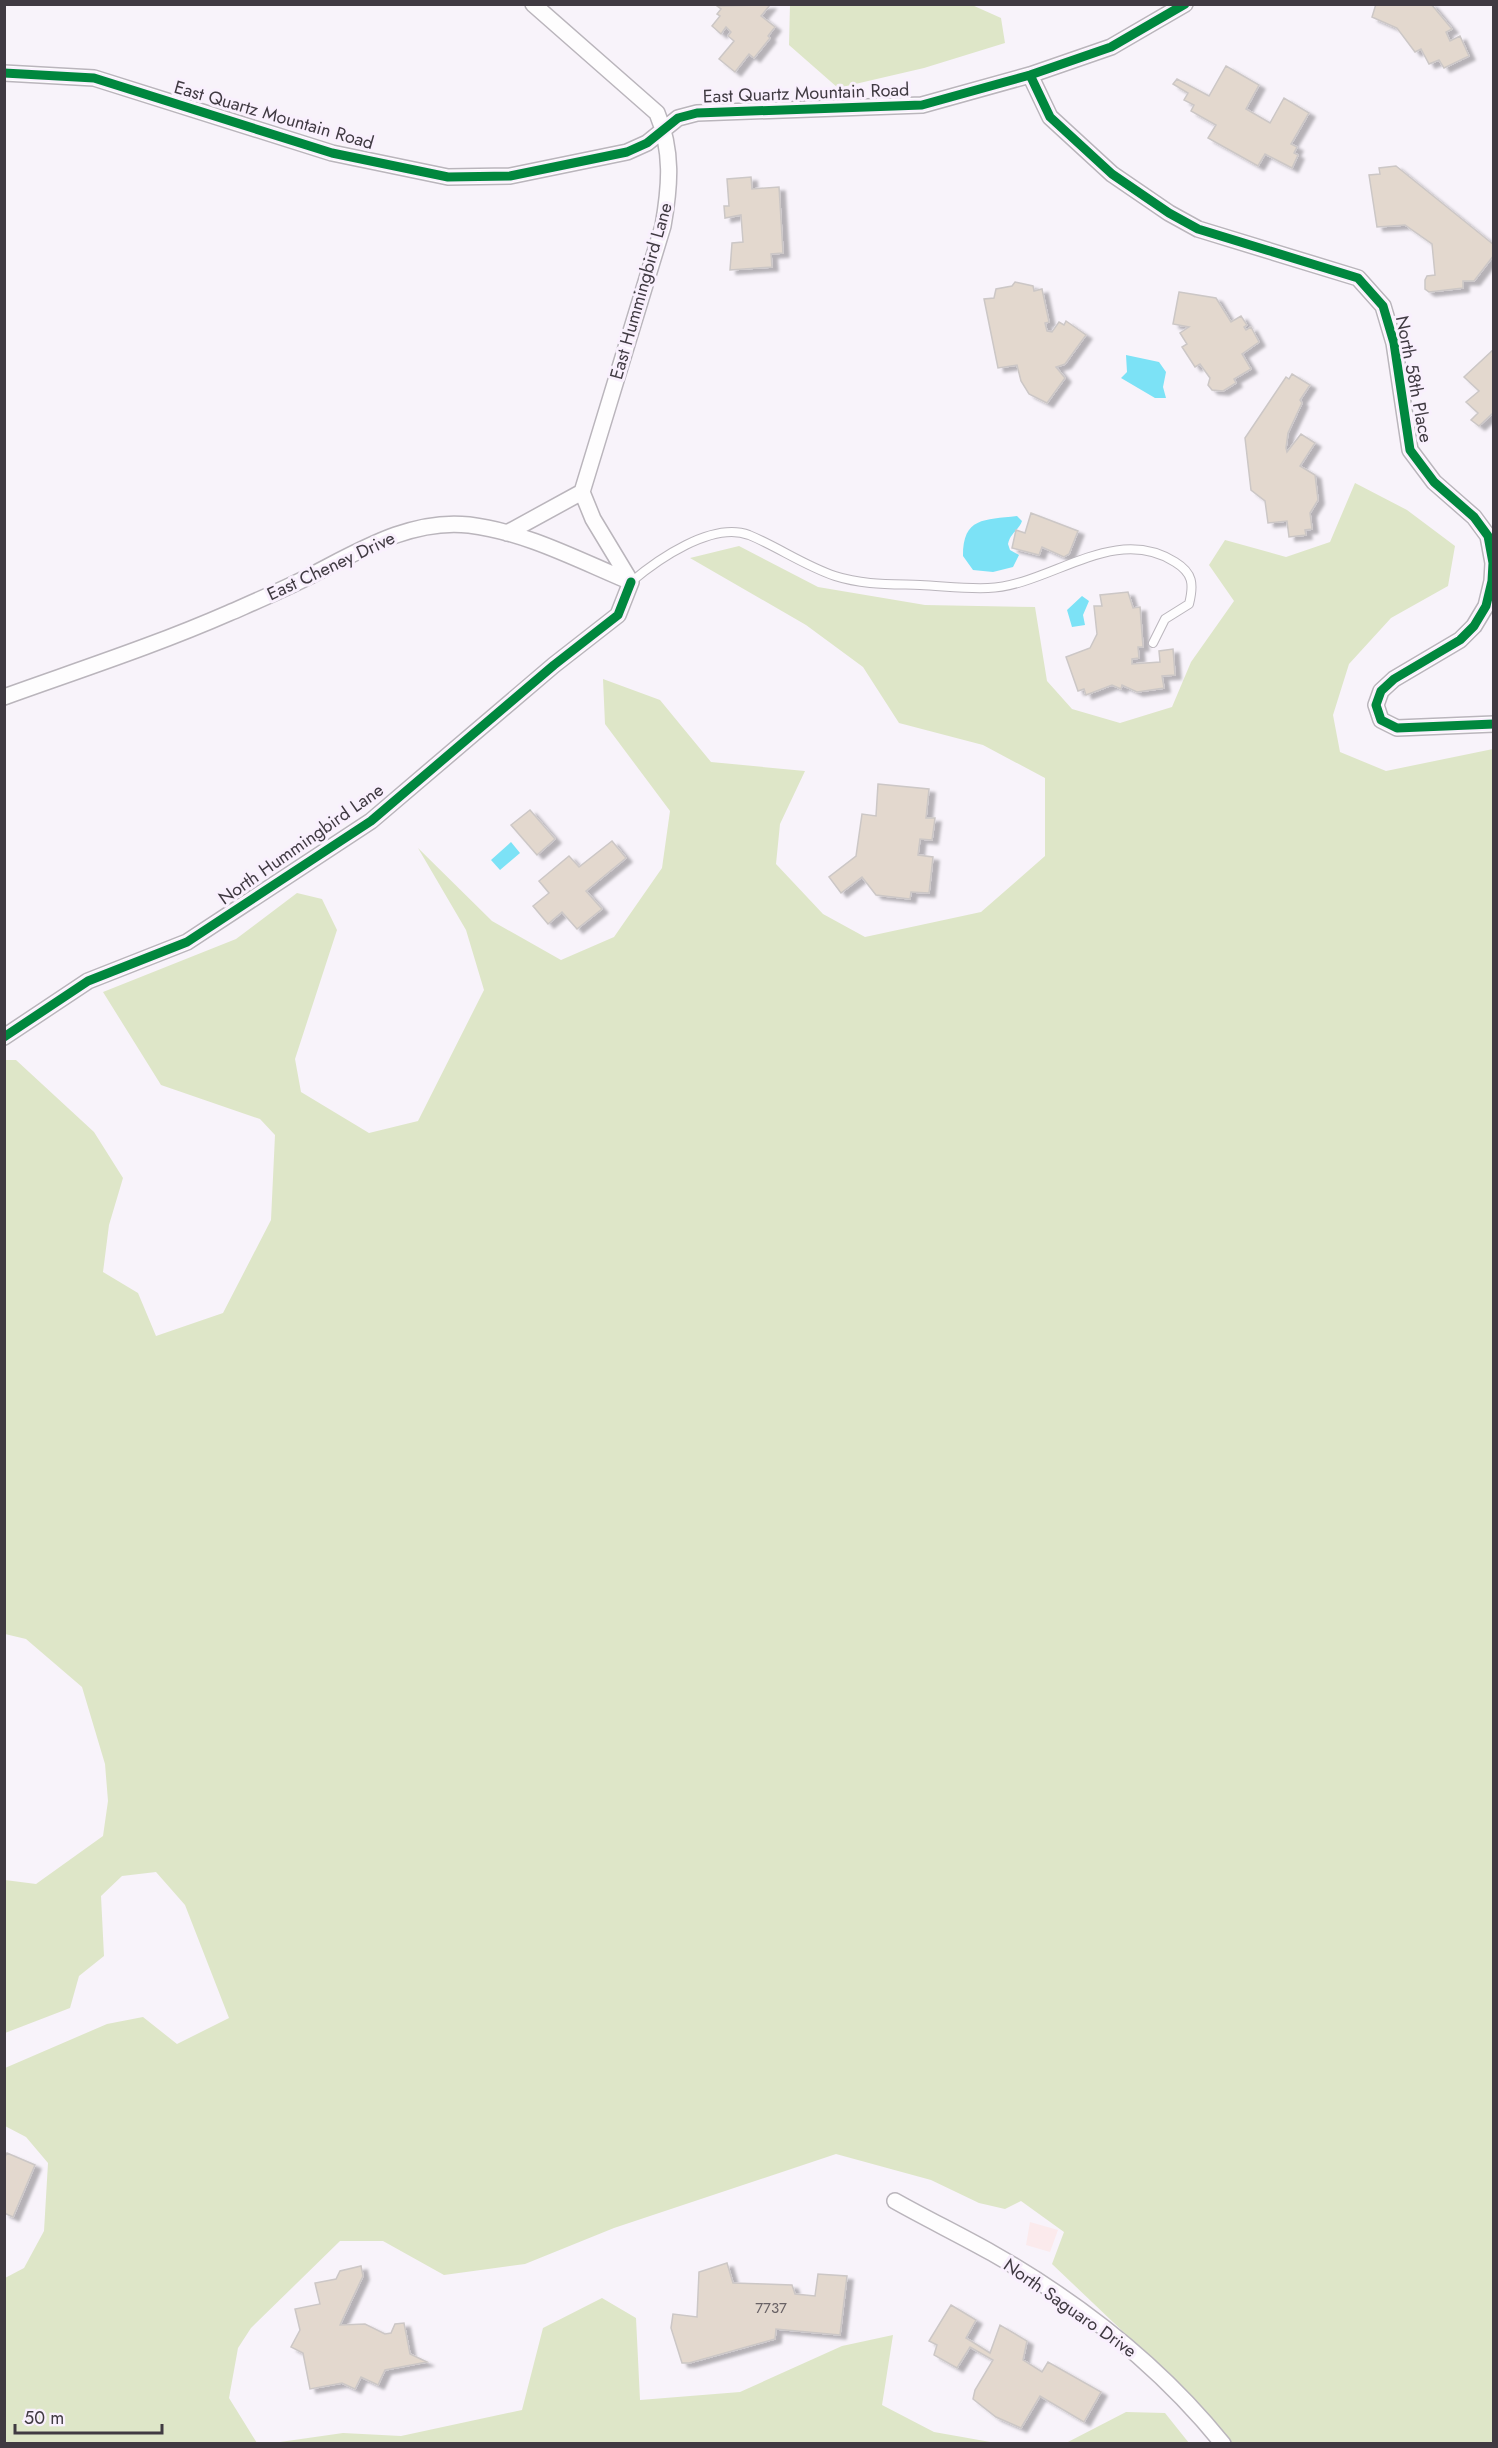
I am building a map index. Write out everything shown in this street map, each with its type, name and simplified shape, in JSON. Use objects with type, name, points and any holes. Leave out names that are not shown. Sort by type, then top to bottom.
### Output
[{"type":"street","name":"East Hummingbird Lane","points":[[533,4],[657,113],[664,130],[670,183],[663,226],[582,492]]},
{"type":"street","name":"East Quartz Mountain Road","points":[[4,73],[94,78],[332,153],[448,177],[510,176],[627,152],[647,143],[678,118],[697,113],[922,105],[1030,75],[1111,47],[1185,4]]},
{"type":"street","name":"North 58th Place","points":[[1030,75],[1050,117],[1112,174],[1168,213],[1198,229],[1358,278],[1383,306],[1394,343],[1410,450],[1434,482],[1474,517],[1488,536],[1493,563],[1492,581],[1486,606],[1474,626],[1460,640],[1394,679],[1381,691],[1376,705],[1382,720],[1397,728],[1494,724]]},
{"type":"street","points":[[507,533],[582,492],[593,519],[631,582]]},
{"type":"street","name":"East Cheney Drive","points":[[4,697],[227,614],[303,580],[365,547],[417,528],[468,524],[507,533],[558,549],[631,582]]},
{"type":"street","name":"North Hummingbird Lane","points":[[4,1037],[88,981],[188,942],[371,821],[554,665],[618,615],[631,582]]},
{"type":"street","name":"North Saguaro Drive","points":[[895,2201],[993,2254],[1123,2342],[1197,2412],[1223,2444]]},
{"type":"lane","points":[[631,582],[674,550],[726,533],[746,534],[834,576],[872,585],[998,588],[1102,552],[1146,551],[1167,558],[1187,570],[1193,585],[1189,604],[1165,619],[1153,643]]},
{"type":"shaded area","points":[[1030,2222],[1058,2230],[1050,2252],[1026,2245]]},
{"type":"green space","points":[[790,4],[972,5],[1001,18],[1005,43],[924,68],[838,88],[789,45]]},
{"type":"green space","points":[[1355,483],[1407,510],[1455,546],[1448,586],[1391,618],[1349,664],[1333,715],[1340,752],[1386,771],[1493,749],[1493,2443],[1228,2443],[1155,2362],[1052,2264],[1064,2232],[1021,2201],[1005,2209],[979,2203],[931,2180],[836,2154],[614,2228],[525,2264],[444,2275],[383,2241],[340,2241],[251,2328],[238,2348],[229,2398],[257,2443],[5,2443],[5,2278],[24,2268],[44,2231],[48,2163],[26,2137],[5,2126],[5,2068],[107,2024],[143,2017],[177,2044],[229,2018],[185,1905],[156,1872],[122,1876],[101,1896],[104,1956],[79,1976],[70,2008],[5,2033],[5,1880],[36,1884],[103,1836],[108,1801],[105,1764],[82,1687],[26,1639],[5,1634],[5,1060],[16,1060],[94,1132],[123,1178],[109,1225],[103,1272],[138,1293],[156,1336],[223,1313],[271,1220],[275,1135],[260,1119],[161,1085],[103,992],[236,939],[297,893],[322,899],[337,930],[295,1059],[301,1092],[369,1133],[418,1121],[484,990],[466,930],[418,848],[492,921],[561,960],[614,937],[662,868],[670,811],[605,724],[603,679],[660,700],[711,762],[805,771],[780,824],[776,864],[823,914],[865,937],[981,912],[1045,856],[1045,778],[983,745],[899,723],[863,667],[806,625],[690,558],[739,546],[818,587],[925,605],[1035,607],[1047,681],[1072,709],[1120,723],[1172,707],[1191,662],[1234,601],[1209,565],[1225,540],[1286,557],[1330,542]]},
{"type":"green space","points":[[602,2298],[636,2318],[640,2400],[740,2392],[842,2346],[893,2335],[882,2405],[934,2432],[996,2443],[273,2443],[343,2433],[401,2436],[522,2410],[543,2328]]},
{"type":"green space","points":[[1126,2412],[1165,2413],[1189,2443],[1066,2443]]},
{"type":"water","points":[[1126,355],[1159,362],[1166,372],[1163,387],[1166,398],[1155,398],[1121,378],[1127,372]]},
{"type":"water","points":[[1017,516],[1022,521],[1008,544],[1010,550],[1019,555],[1013,567],[993,572],[973,570],[963,556],[964,543],[971,527],[985,520]]},
{"type":"water","points":[[1082,596],[1089,601],[1083,615],[1085,625],[1072,627],[1067,610]]},
{"type":"water","points":[[511,842],[520,853],[500,870],[491,860]]},
{"type":"building","points":[[1376,4],[1431,4],[1452,29],[1446,32],[1450,41],[1460,36],[1469,56],[1444,68],[1439,60],[1429,64],[1421,49],[1415,52],[1397,28],[1372,17]]},
{"type":"building","points":[[770,5],[761,16],[775,27],[768,36],[770,38],[754,58],[749,54],[735,72],[719,59],[734,41],[728,36],[731,32],[726,27],[721,34],[712,26],[720,16],[717,14],[721,9],[717,6]]},
{"type":"building","points":[[1226,66],[1259,85],[1246,109],[1270,123],[1284,98],[1309,113],[1291,144],[1297,147],[1294,153],[1298,155],[1292,168],[1265,154],[1258,166],[1208,138],[1216,125],[1191,111],[1194,105],[1184,100],[1188,93],[1173,84],[1177,79],[1209,96]]},
{"type":"building","points":[[1396,166],[1494,245],[1494,255],[1474,281],[1463,281],[1463,288],[1429,292],[1425,289],[1425,280],[1427,276],[1435,275],[1432,244],[1405,225],[1377,227],[1369,175],[1380,174],[1379,168]]},
{"type":"building","points":[[751,177],[752,189],[779,187],[783,253],[771,254],[772,267],[730,270],[732,243],[743,242],[741,215],[725,218],[724,206],[729,206],[727,179]]},
{"type":"building","points":[[1015,282],[1033,286],[1034,291],[1042,289],[1049,322],[1045,323],[1047,331],[1052,332],[1059,322],[1064,325],[1066,321],[1086,335],[1065,364],[1056,367],[1065,378],[1047,403],[1029,394],[1021,381],[1017,365],[998,368],[984,299],[994,298],[996,289],[1012,286]]},
{"type":"building","points":[[1179,292],[1216,298],[1231,322],[1241,316],[1247,325],[1244,327],[1246,330],[1251,327],[1259,342],[1242,354],[1251,369],[1234,379],[1236,383],[1223,391],[1212,390],[1208,385],[1210,378],[1200,364],[1195,367],[1182,347],[1187,344],[1180,333],[1189,327],[1173,324]]},
{"type":"building","points":[[1494,349],[1494,412],[1479,426],[1471,420],[1478,413],[1466,402],[1479,391],[1464,377]]},
{"type":"building","points":[[1292,374],[1310,385],[1300,400],[1302,403],[1288,433],[1286,448],[1287,452],[1301,434],[1315,443],[1300,466],[1315,475],[1318,500],[1310,513],[1312,529],[1305,530],[1306,535],[1289,537],[1287,521],[1268,523],[1265,501],[1251,490],[1245,438],[1286,377],[1289,379]]},
{"type":"building","points":[[1031,513],[1078,531],[1069,554],[1064,557],[1042,547],[1039,555],[1012,548],[1016,530],[1025,533]]},
{"type":"building","points":[[1128,592],[1133,608],[1140,607],[1143,647],[1138,647],[1139,658],[1132,659],[1132,664],[1160,662],[1159,651],[1173,649],[1175,675],[1162,676],[1164,688],[1137,692],[1122,685],[1121,689],[1112,685],[1086,695],[1084,689],[1078,691],[1066,657],[1090,648],[1097,634],[1094,606],[1102,606],[1100,595]]},
{"type":"building","points":[[878,784],[929,789],[926,818],[935,818],[932,840],[920,839],[918,855],[933,857],[929,893],[911,892],[910,899],[876,895],[862,877],[841,893],[829,877],[856,856],[862,814],[876,816]]},
{"type":"building","points":[[530,810],[555,839],[537,855],[511,825]]},
{"type":"building","points":[[612,841],[626,858],[586,891],[602,909],[577,929],[562,912],[548,924],[533,906],[549,893],[539,881],[569,856],[579,867]]},
{"type":"building","points":[[7,2153],[35,2165],[13,2217],[4,2213],[4,2159]]},
{"type":"building","points":[[727,2263],[733,2283],[792,2285],[795,2294],[815,2296],[818,2274],[847,2276],[840,2335],[776,2329],[775,2339],[682,2363],[671,2328],[673,2314],[697,2317],[699,2272]]},
{"type":"building","points":[[361,2266],[363,2276],[340,2325],[365,2324],[385,2334],[391,2333],[395,2324],[404,2323],[410,2354],[427,2362],[385,2370],[378,2385],[361,2377],[355,2389],[342,2383],[310,2389],[303,2353],[291,2347],[300,2330],[295,2309],[320,2304],[315,2283],[336,2279],[340,2271]]},
{"type":"building","points":[[951,2305],[976,2320],[966,2338],[990,2353],[1000,2325],[1027,2341],[1023,2360],[1042,2372],[1048,2362],[1101,2392],[1084,2422],[1040,2396],[1021,2428],[996,2417],[973,2399],[975,2390],[993,2360],[970,2347],[957,2368],[934,2355],[937,2345],[929,2341]]},
{"type":"cycle path","points":[[4,73],[94,78],[332,153],[448,177],[510,176],[627,152],[647,143],[678,118],[697,113],[922,105],[1030,75],[1111,47],[1185,4]]},
{"type":"cycle path","points":[[1030,75],[1050,117],[1112,174],[1169,213],[1198,229],[1358,278],[1383,306],[1394,343],[1410,450],[1434,482],[1474,517],[1488,536],[1493,563],[1492,581],[1486,606],[1474,626],[1460,640],[1394,679],[1381,691],[1376,705],[1381,720],[1397,728],[1494,724]]},
{"type":"cycle path","points":[[4,1037],[88,981],[187,942],[371,821],[554,665],[618,615],[631,582]]}]
